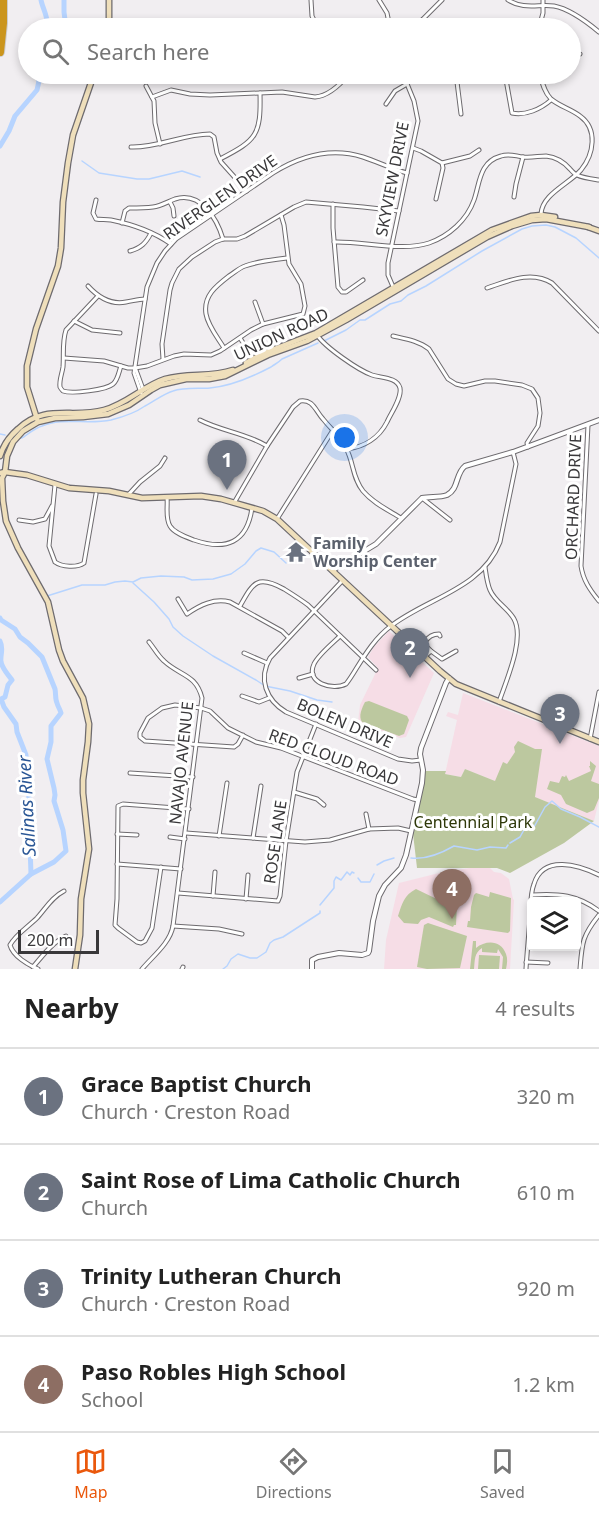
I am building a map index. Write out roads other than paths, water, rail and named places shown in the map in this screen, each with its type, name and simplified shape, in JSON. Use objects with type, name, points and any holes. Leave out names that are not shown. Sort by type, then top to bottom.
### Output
[{"type":"highway","points":[[0,52],[3,0]]},
{"type":"main road","points":[[109,0],[109,18]]},
{"type":"main road","points":[[37,419],[27,387],[27,366],[36,328],[58,266],[68,163],[74,135],[91,84]]},
{"type":"main road","name":"UNION ROAD","points":[[37,419],[108,414],[129,405],[143,393],[165,380],[178,376],[205,376],[230,371],[281,346],[317,335],[492,230],[521,219],[541,217],[563,219],[599,231]]},
{"type":"main road","points":[[0,454],[19,428],[37,419]]},
{"type":"main road","points":[[37,419],[13,442],[7,456],[1,499],[11,533],[48,602],[59,650],[83,698],[89,724],[83,787],[89,849],[81,898],[80,935],[75,969]]},
{"type":"main road","points":[[3,475],[27,476],[69,488],[119,492],[150,499],[201,496],[270,513],[449,678],[465,688],[599,742]]},
{"type":"street","points":[[311,0],[313,18]]},
{"type":"street","points":[[379,0],[388,18]]},
{"type":"street","points":[[424,18],[442,0]]},
{"type":"street","points":[[508,0],[521,6],[552,6],[568,11],[578,18]]},
{"type":"street","points":[[542,18],[543,0]]},
{"type":"street","points":[[581,20],[599,32]]},
{"type":"street","points":[[152,97],[171,90],[210,95],[282,92],[320,97],[338,84]]},
{"type":"street","points":[[386,104],[395,91],[407,84]]},
{"type":"street","name":"SKYVIEW DRIVE","points":[[394,289],[388,275],[391,246],[418,121],[414,101],[407,84]]},
{"type":"street","points":[[457,84],[461,114]]},
{"type":"street","points":[[507,84],[512,113],[537,110],[551,100]]},
{"type":"street","points":[[541,217],[544,203],[576,175],[587,161],[591,152],[592,139],[590,127],[579,115],[551,100],[543,84]]},
{"type":"street","points":[[146,86],[155,106],[155,123],[160,144]]},
{"type":"street","points":[[220,159],[246,145],[254,136],[259,119],[260,93]]},
{"type":"street","points":[[131,147],[210,134],[214,137],[215,147],[228,172],[247,191]]},
{"type":"street","points":[[412,148],[442,163],[470,156],[479,150]]},
{"type":"street","name":"RIVERGLEN DRIVE","points":[[143,393],[135,368],[145,299],[154,269],[176,239],[286,164],[303,158],[321,153],[354,155],[407,173]]},
{"type":"street","points":[[334,242],[406,247],[422,245],[441,238],[460,223],[471,207],[481,173],[487,164],[502,155],[552,158],[565,165],[576,175],[599,180]]},
{"type":"street","points":[[514,197],[524,157]]},
{"type":"street","points":[[436,199],[443,168],[442,163]]},
{"type":"street","points":[[122,223],[125,211],[129,208],[151,207],[175,199],[190,199],[202,204],[212,214],[223,239]]},
{"type":"street","points":[[96,200],[93,217],[122,223],[151,233],[171,244]]},
{"type":"street","points":[[170,202],[174,216]]},
{"type":"street","points":[[163,359],[162,344],[170,290],[175,275],[182,265],[208,245],[223,239],[237,239],[245,236],[306,202],[399,212]]},
{"type":"street","points":[[333,204],[339,290],[346,292],[363,280]]},
{"type":"street","points":[[64,358],[104,361],[135,368],[147,366],[184,354],[211,354],[225,348],[262,324],[300,315],[304,312],[305,306],[301,284],[287,258],[286,236],[281,215]]},
{"type":"street","points":[[130,251],[144,245],[151,233]]},
{"type":"street","points":[[225,348],[206,314],[206,302],[210,293],[218,284],[242,267],[287,258]]},
{"type":"street","points":[[487,288],[519,277],[531,276],[546,280],[552,283],[599,331]]},
{"type":"street","points":[[88,286],[98,296],[116,302],[145,299]]},
{"type":"street","points":[[98,296],[66,330],[63,372],[59,384],[61,389],[67,392],[110,386],[115,382],[121,366]]},
{"type":"street","points":[[255,302],[262,324]]},
{"type":"street","points":[[74,321],[92,330],[120,333]]},
{"type":"street","points":[[317,335],[326,346],[371,375],[398,383],[400,389],[398,400],[381,432],[364,445],[347,449]]},
{"type":"street","points":[[393,336],[425,346],[448,379],[456,384],[464,386],[495,381],[532,389],[538,398],[540,413],[538,426],[528,441],[528,447]]},
{"type":"street","points":[[240,338],[254,360]]},
{"type":"street","points":[[234,503],[293,407],[300,401],[307,400],[347,449],[355,478],[364,492],[401,518]]},
{"type":"street","points":[[200,420],[217,428],[255,439],[267,446]]},
{"type":"street","points":[[333,570],[376,544],[422,498],[440,497],[451,493],[461,469],[465,466],[528,447],[599,420]]},
{"type":"street","name":"ORCHARD DRIVE","points":[[588,425],[581,566],[586,582],[599,601]]},
{"type":"street","points":[[277,519],[333,430]]},
{"type":"street","points":[[340,636],[315,662],[313,669],[313,674],[319,683],[331,687],[342,687],[349,681],[371,646],[391,626],[433,600],[455,591],[485,566],[500,542],[516,464],[513,452]]},
{"type":"street","points":[[128,495],[160,466],[165,458]]},
{"type":"street","points":[[55,484],[49,540],[51,553],[57,564],[82,565],[96,494]]},
{"type":"street","points":[[168,498],[168,522],[172,529],[190,538],[215,545],[229,543],[242,535],[249,523],[252,508]]},
{"type":"street","points":[[422,498],[450,520]]},
{"type":"street","points":[[19,519],[33,522],[45,519],[53,502]]},
{"type":"street","points":[[485,566],[491,592],[511,614],[518,631],[514,655],[500,702]]},
{"type":"street","points":[[242,696],[260,702],[269,698],[264,679],[267,663],[288,637],[343,580]]},
{"type":"street","points":[[240,606],[254,585],[263,581],[272,583],[302,600],[314,610],[376,670]]},
{"type":"street","points":[[178,599],[187,614],[198,607],[216,601],[230,602],[282,631],[288,637]]},
{"type":"street","points":[[440,636],[435,634],[424,642],[425,645],[442,659],[456,651]]},
{"type":"street","name":"NAVAJO AVENUE","points":[[142,969],[168,939],[174,926],[202,699],[193,681],[166,663],[149,642]]},
{"type":"street","points":[[424,657],[431,651]]},
{"type":"street","points":[[244,653],[267,663]]},
{"type":"street","points":[[299,678],[313,674]]},
{"type":"street","points":[[312,969],[312,960],[318,957],[339,953],[362,955],[368,953],[379,896],[385,885],[404,863],[423,775],[421,748],[449,678]]},
{"type":"street","points":[[590,739],[599,692]]},
{"type":"street","name":"BOLEN DRIVE","points":[[269,698],[278,708],[398,759],[421,760]]},
{"type":"street","points":[[201,708],[175,705],[162,708],[148,718],[140,737],[145,741],[234,747],[243,735]]},
{"type":"street","name":"RED CLOUD ROAD","points":[[201,708],[210,711],[224,725],[256,742],[303,756],[418,800]]},
{"type":"street","name":"ROSE LANE","points":[[178,893],[275,902],[279,899],[297,772],[316,724]]},
{"type":"street","points":[[130,773],[193,777]]},
{"type":"street","points":[[219,836],[227,783]]},
{"type":"street","points":[[253,838],[261,786]]},
{"type":"street","points":[[294,792],[316,799],[324,805]]},
{"type":"street","points":[[161,867],[153,925],[147,938],[141,943],[137,942],[116,927],[117,809],[120,804],[189,809]]},
{"type":"street","points":[[366,814],[369,829]]},
{"type":"street","points":[[186,833],[320,842],[369,829],[398,828],[411,831]]},
{"type":"street","points":[[117,834],[137,835]]},
{"type":"street","name":"NAVAJO AVENUE","points":[[170,837],[185,838]]},
{"type":"street","points":[[117,864],[181,869]]},
{"type":"street","points":[[580,969],[582,941],[599,913],[584,901],[569,896],[532,895],[536,880],[541,873],[552,866],[570,865],[599,875]]},
{"type":"street","points":[[213,896],[215,872]]},
{"type":"street","points":[[246,899],[248,875]]},
{"type":"street","points":[[38,969],[12,951],[10,945],[57,895],[64,891]]},
{"type":"street","points":[[174,926],[242,934]]},
{"type":"street","points":[[33,967],[52,945],[66,936]]},
{"type":"street","points":[[526,969],[527,951]]},
{"type":"street","points":[[526,962],[548,963]]},
{"type":"waterway","name":"Salinas River","points":[[41,0],[47,18]]},
{"type":"waterway","name":"Salinas River","points":[[64,0],[65,18]]},
{"type":"waterway","name":"Salinas River","points":[[0,146],[15,116],[37,90],[38,84]]},
{"type":"waterway","points":[[82,161],[99,173],[137,179],[149,179],[182,171],[200,177]]},
{"type":"waterway","points":[[324,341],[390,304],[401,301],[522,229],[546,225],[555,227],[576,238],[599,258]]},
{"type":"waterway","points":[[20,438],[50,423],[120,418],[177,390],[210,388],[234,383],[318,343]]},
{"type":"waterway","points":[[0,434],[5,435]]},
{"type":"waterway","points":[[47,596],[82,585],[133,582],[141,578],[161,576],[184,577],[192,580],[213,579],[231,574],[261,548],[274,552],[286,563]]},
{"type":"waterway","points":[[133,583],[154,602],[173,627],[213,656],[265,686],[332,702]]},
{"type":"waterway","name":"Salinas River","points":[[0,618],[15,629],[20,637],[42,657],[55,689],[56,701],[61,713],[51,726],[51,742],[47,759],[66,851],[54,862],[31,874]]},
{"type":"waterway","name":"Salinas River","points":[[0,641],[2,664],[12,680],[5,697],[1,699],[16,724],[26,755],[32,818],[28,838],[31,874],[0,902]]},
{"type":"waterway","points":[[510,843],[520,837],[525,828],[534,827],[545,807],[552,801],[561,809],[599,827]]},
{"type":"waterway","points":[[411,858],[433,856],[454,846],[477,850],[490,847],[506,848],[508,845]]},
{"type":"waterway","points":[[377,865],[394,858]]},
{"type":"waterway","points":[[320,905],[334,888],[336,877],[341,880],[347,872],[350,875],[354,873]]},
{"type":"waterway","points":[[358,878],[361,882],[370,882],[374,874]]},
{"type":"waterway","points":[[223,969],[238,954],[257,958],[266,952],[274,940],[283,937],[320,911]]},
{"type":"place","name":"Grace Baptist Church","points":[[227,490]]},
{"type":"place","name":"Family Worship Center","points":[[296,552]]},
{"type":"place","name":"Saint Rose of Lima Catholic Church","points":[[410,678]]},
{"type":"place","name":"Trinity Lutheran Church","points":[[560,744]]},
{"type":"place","name":"Paso Robles High School","points":[[452,919]]},
{"type":"park label","name":"Centennial Park","points":[[473,822]]}]
